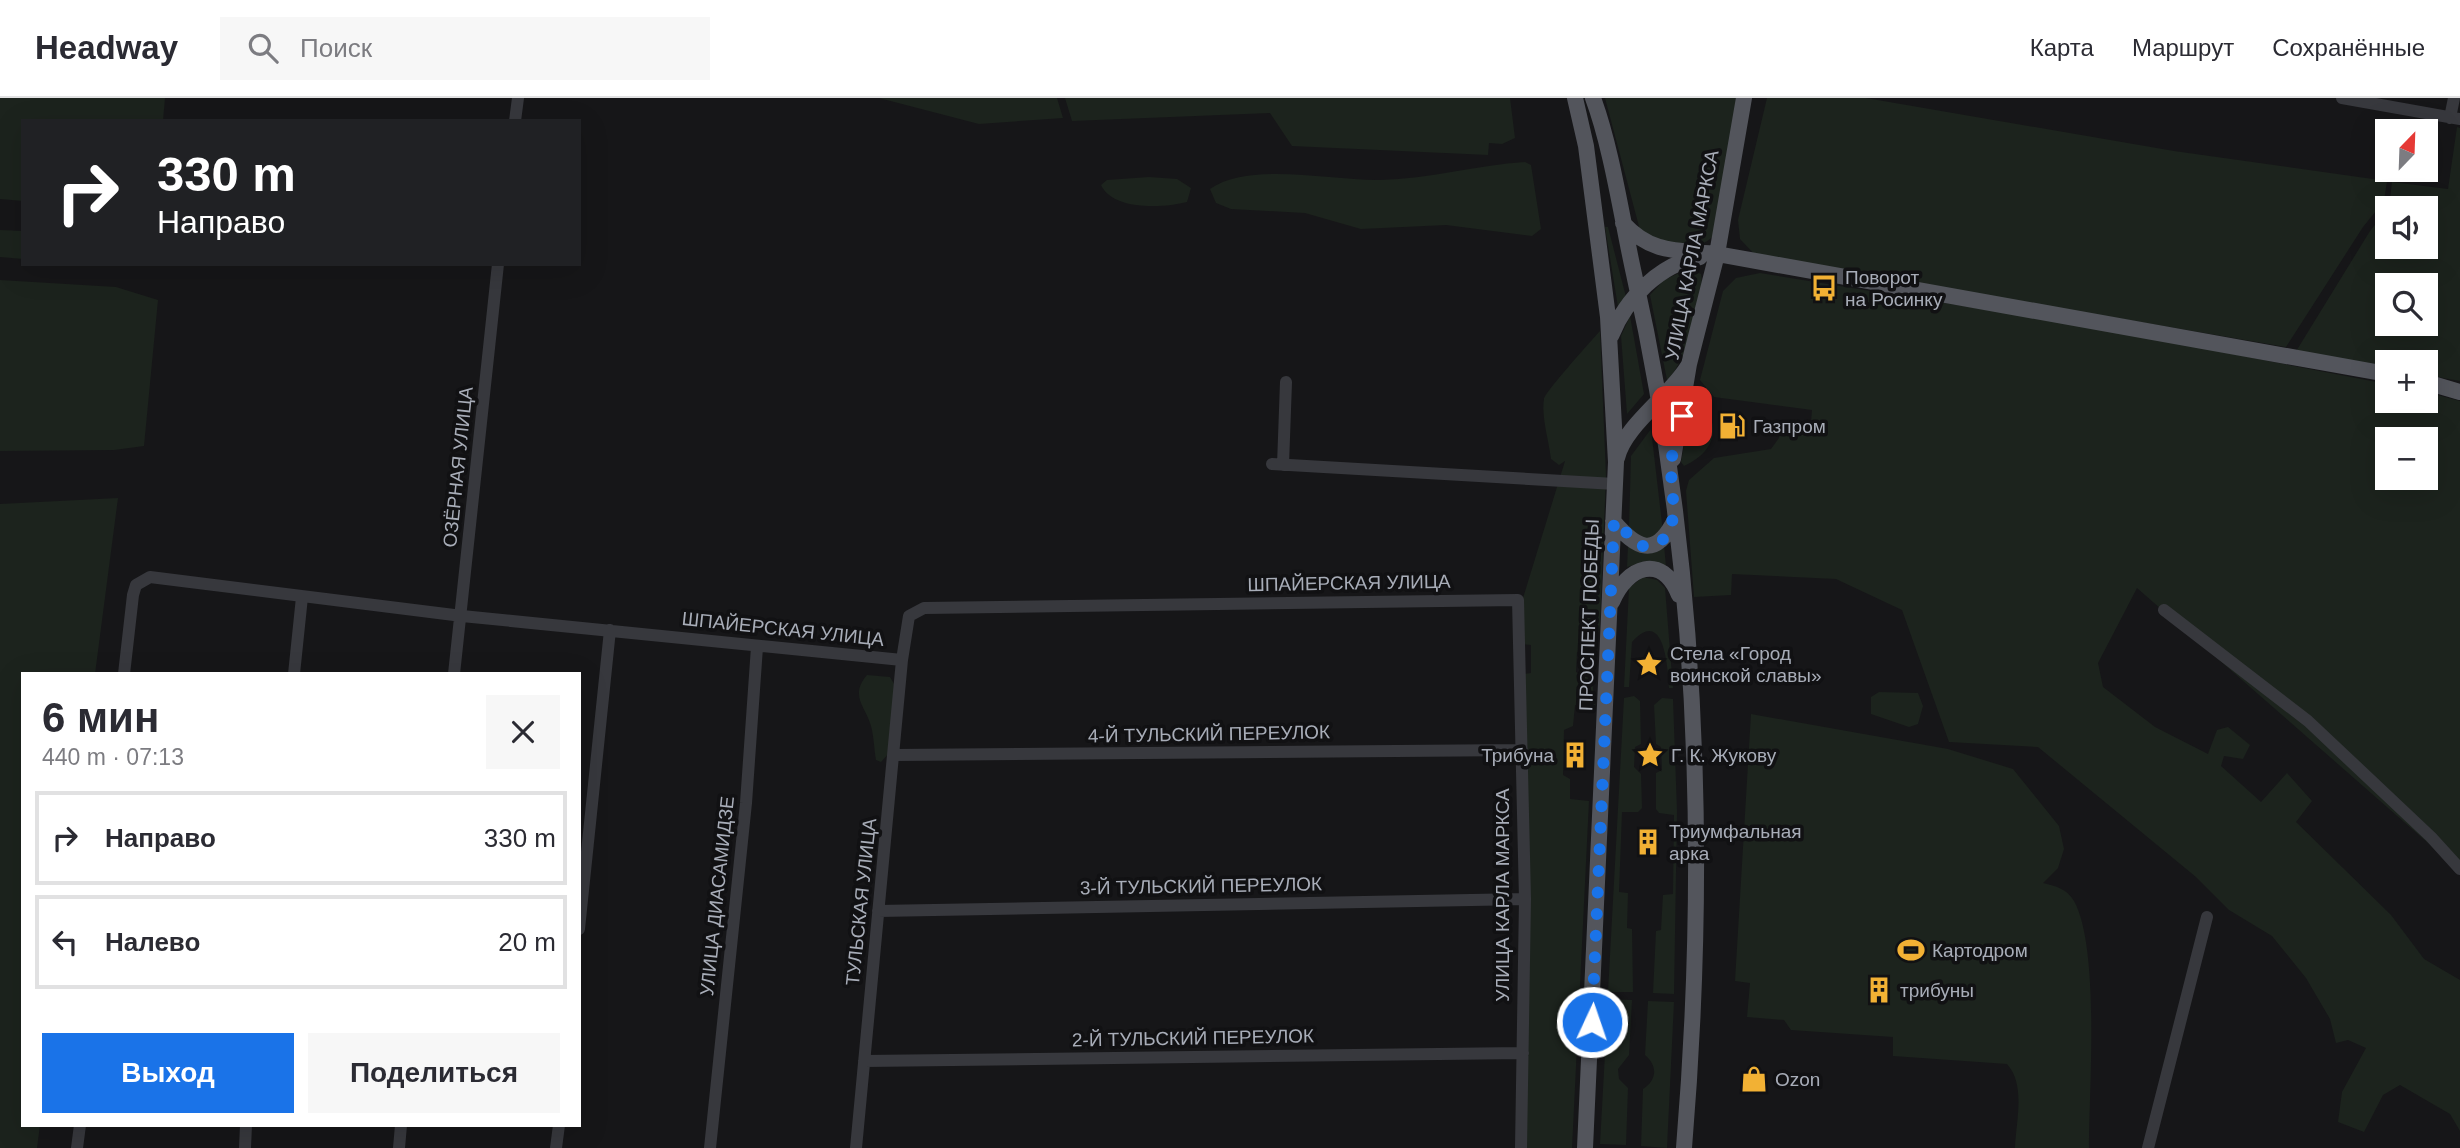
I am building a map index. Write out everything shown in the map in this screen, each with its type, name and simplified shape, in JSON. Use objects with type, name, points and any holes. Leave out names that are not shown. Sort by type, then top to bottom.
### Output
[{"type":"main road","name":"ПРОСПЕКТ ПОБЕДЫ","points":[[1575,98],[1586,146],[1610,338],[1616,462],[1586,1148]]},
{"type":"main road","name":"УЛИЦА КАРЛА МАРКСА","points":[[1593,98],[1639,294],[1671,465]]},
{"type":"main road","name":"УЛИЦА КАРЛА МАРКСА","points":[[1671,465],[1689,364],[1717,254],[1744,98]]},
{"type":"main road","points":[[1623,223],[1648,245],[1667,250],[1717,254],[2375,372]]},
{"type":"main road","points":[[1610,338],[1616,323],[1651,281],[1676,263],[1717,254]]},
{"type":"main road","points":[[1616,462],[1623,441],[1678,382],[1689,364]]},
{"type":"main road","points":[[2438,386],[2460,392]]},
{"type":"main road","points":[[1671,465],[1683,604],[1695,804],[1693,994],[1684,1148]]},
{"type":"main road","points":[[1614,521],[1635,544],[1649,546],[1661,540],[1675,520]]},
{"type":"main road","points":[[1610,606],[1630,574],[1649,569],[1667,575],[1683,604]]},
{"type":"street","points":[[515,119],[518,98]]},
{"type":"street","points":[[2342,98],[2455,118],[2454,98]]},
{"type":"street","name":"ОЗЁРНАЯ УЛИЦА","points":[[454,672],[463,616],[498,266]]},
{"type":"street","points":[[1286,382],[1277,464],[1615,484]]},
{"type":"street","name":"ШПАЙЕРСКАЯ УЛИЦА","points":[[124,672],[136,584],[150,577],[463,616],[902,660],[909,616],[924,608],[1518,600]]},
{"type":"street","points":[[294,672],[302,597]]},
{"type":"street","name":"УЛИЦА КАРЛА МАРКСА","points":[[1518,600],[1524,899],[1521,1148]]},
{"type":"street","points":[[2164,610],[2308,721],[2460,869]]},
{"type":"street","points":[[581,910],[610,630]]},
{"type":"street","name":"УЛИЦА ДИАСАМИДЗЕ","points":[[710,1148],[745,816],[757,647]]},
{"type":"street","name":"ТУЛЬСКАЯ УЛИЦА","points":[[856,1148],[902,660]]},
{"type":"street","name":"4-Й ТУЛЬСКИЙ ПЕРЕУЛОК","points":[[895,755],[1522,750]]},
{"type":"street","name":"3-Й ТУЛЬСКИЙ ПЕРЕУЛОК","points":[[878,911],[1524,899]]},
{"type":"street","points":[[2148,1148],[2207,917]]},
{"type":"street","name":"2-Й ТУЛЬСКИЙ ПЕРЕУЛОК","points":[[864,1061],[1523,1053]]},
{"type":"street","points":[[77,1148],[80,1127]]},
{"type":"street","points":[[244,1148],[247,1127]]},
{"type":"street","points":[[399,1148],[401,1127]]},
{"type":"street","points":[[556,1148],[559,1127]]},
{"type":"shaded area","points":[[0,98],[165,98],[163,119],[21,119],[21,201],[0,199]]},
{"type":"shaded area","points":[[879,98],[1057,98],[1063,118],[979,124]]},
{"type":"shaded area","points":[[1065,98],[1510,98],[1515,138],[1502,144],[1489,143],[1488,155],[1292,146],[1270,113],[1072,121]]},
{"type":"shaded area","points":[[1605,98],[1744,98],[1716,231],[1710,239],[1702,244],[1682,246],[1641,234]]},
{"type":"shaded area","points":[[1767,98],[1866,98],[2174,151],[2387,182],[2385,196],[2375,196],[2375,212],[2286,347],[1756,256],[1740,239],[1738,220]]},
{"type":"shaded area","points":[[2457,127],[2460,128],[2460,381],[2438,377],[2438,350],[2375,350],[2375,366],[2295,353],[2375,225],[2375,259],[2438,259],[2438,196],[2390,196],[2392,182],[2448,189]]},
{"type":"shaded area","points":[[1525,162],[1531,165],[1541,229],[1532,236],[1446,225],[1361,229],[1305,213],[1231,209],[1216,203],[1210,189],[1227,181],[1269,174],[1380,180]]},
{"type":"shaded area","points":[[1149,177],[1177,179],[1191,188],[1187,202],[1166,206],[1140,206],[1116,199],[1101,185],[1107,180]]},
{"type":"shaded area","points":[[1605,227],[1608,227],[1626,297],[1618,307]]},
{"type":"shaded area","points":[[0,230],[21,231],[21,259],[0,257]]},
{"type":"shaded area","points":[[1688,269],[1701,274],[1700,298],[1687,346],[1674,373],[1667,380],[1650,295],[1664,280]]},
{"type":"shaded area","points":[[1760,273],[2093,327],[2375,382],[2375,413],[2438,413],[2438,395],[2460,401],[2460,871],[2137,588],[2098,663],[2103,687],[2155,727],[2208,754],[2217,730],[2228,727],[2250,745],[2243,759],[2224,756],[2221,766],[2261,802],[2287,773],[2312,801],[2296,822],[2391,915],[2424,959],[2460,980],[2460,1131],[2450,1114],[2400,1085],[2383,1095],[2364,1132],[2338,1122],[2342,1092],[2366,1048],[2348,1040],[2336,1043],[2330,1019],[2306,978],[2272,936],[2229,910],[2196,877],[2038,747],[1949,742],[1902,610],[1836,579],[1732,574],[1731,595],[1694,597],[1686,491],[1689,480],[1714,458],[1771,449],[1779,438],[1780,421],[1811,422],[1812,410],[1714,397],[1700,380],[1723,291],[1736,278]]},
{"type":"shaded area","points":[[0,280],[116,287],[158,300],[144,446],[114,450],[0,451]]},
{"type":"shaded area","points":[[1630,316],[1644,394],[1627,414],[1621,336]]},
{"type":"shaded area","points":[[1600,331],[1606,476],[1600,625],[1595,648],[1577,652],[1576,672],[1592,680],[1595,705],[1575,705],[1573,726],[1564,730],[1563,775],[1570,779],[1570,799],[1589,801],[1572,1148],[1526,1148],[1524,674],[1531,673],[1531,645],[1523,644],[1523,598],[1565,461],[1559,465],[1551,459],[1544,421],[1544,399]]},
{"type":"shaded area","points":[[1693,396],[1697,396],[1705,406],[1713,425],[1713,435],[1704,452],[1684,466],[1681,462]]},
{"type":"shaded area","points":[[1651,429],[1663,532],[1656,537],[1643,539],[1629,528],[1631,456]]},
{"type":"shaded area","points":[[118,498],[95,672],[21,672],[21,1127],[40,1127],[37,1148],[0,1148],[0,504]]},
{"type":"shaded area","points":[[1664,545],[1666,567],[1646,561],[1627,567],[1628,546],[1646,552]]},
{"type":"shaded area","points":[[1643,577],[1657,580],[1665,588],[1673,688],[1669,688],[1666,656],[1662,645],[1652,631],[1643,633],[1632,642],[1629,687],[1624,687],[1629,588]]},
{"type":"shaded area","points":[[867,675],[890,677],[894,684],[891,751],[881,762],[876,760],[871,726],[859,695],[859,689]]},
{"type":"shaded area","points":[[1879,692],[1918,693],[1923,706],[1918,724],[1909,727],[1871,714],[1871,697]]},
{"type":"shaded area","points":[[1634,696],[1640,701],[1641,744],[1635,747],[1634,767],[1641,774],[1642,808],[1638,812],[1622,812],[1619,892],[1628,893],[1627,928],[1632,929],[1633,992],[1608,992],[1624,698]]},
{"type":"shaded area","points":[[1662,698],[1673,699],[1677,811],[1674,994],[1653,993],[1656,931],[1661,930],[1663,895],[1673,894],[1674,815],[1659,813],[1656,809],[1656,773],[1662,770],[1661,747],[1656,744],[1654,705]]},
{"type":"shaded area","name":"Картодром","points":[[1751,714],[1948,749],[2013,769],[2059,826],[2064,849],[2058,868],[2043,883],[2065,891],[2074,901],[2082,923],[2087,951],[2091,1020],[2089,1148],[2015,1148],[2018,1093],[2013,1073],[2007,1064],[1893,1056],[1893,1037],[1791,1030],[1784,1020],[1747,1017],[1750,983],[1735,981]]},
{"type":"shaded area","points":[[1608,999],[1632,1000],[1629,1055],[1618,1069],[1619,1079],[1628,1088],[1626,1145],[1600,1144]]},
{"type":"shaded area","points":[[1648,1001],[1674,1002],[1667,1148],[1641,1146],[1643,1089],[1654,1073],[1652,1064],[1645,1055]]},
{"type":"place","name":"Поворот на Росинку","points":[[1824,288]]},
{"type":"place","name":"Газпром","points":[[1732,426]]},
{"type":"place","name":"Стела «Город воинской славы»","points":[[1649,664]]},
{"type":"place","name":"Трибуна","points":[[1575,755]]},
{"type":"place","name":"Г. К. Жукову","points":[[1650,755]]},
{"type":"place","name":"Триумфальная арка","points":[[1648,842]]},
{"type":"place","name":"Картодром","points":[[1911,950]]},
{"type":"place","name":"трибуны","points":[[1879,990]]},
{"type":"place","name":"Ozon","points":[[1754,1079]]},
{"type":"route","points":[[1592,1022],[1614,521],[1627,537],[1641,546],[1656,544],[1671,528],[1675,520],[1671,465],[1682,416]]}]
